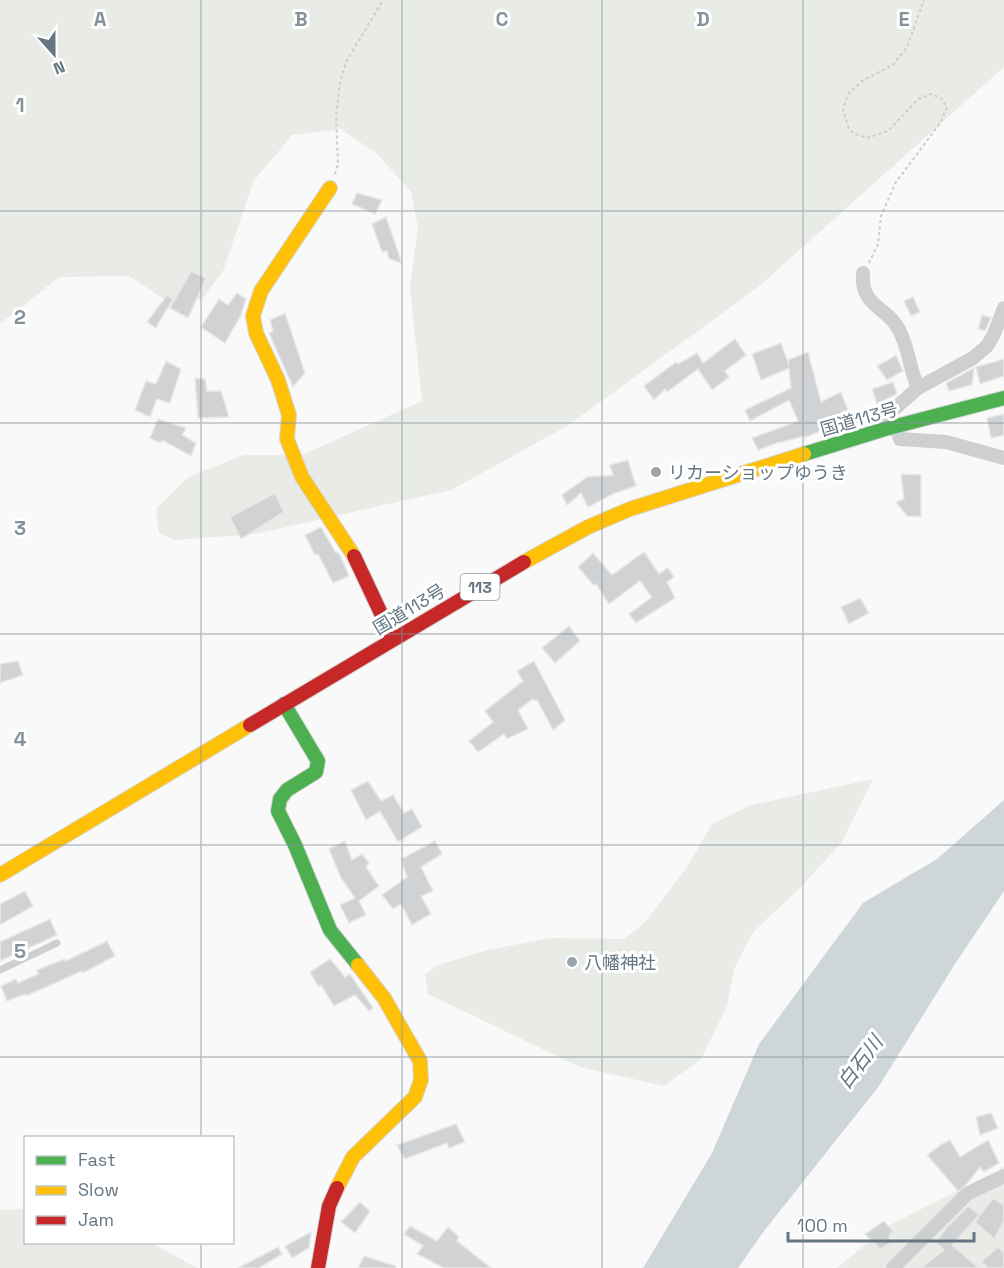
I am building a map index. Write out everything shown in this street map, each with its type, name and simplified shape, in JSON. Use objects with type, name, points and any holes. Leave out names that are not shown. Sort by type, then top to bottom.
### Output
[{"type":"main road","points":[[330,188],[261,291],[253,316],[256,333],[278,380],[289,415],[287,439],[302,477],[350,549],[393,639]]},
{"type":"main road","name":"国道113号","points":[[0,875],[393,639],[532,557],[588,527],[630,509],[890,428],[1004,398]]},
{"type":"main road","points":[[284,704],[318,761],[316,772],[287,790],[280,799],[278,811],[295,844],[330,930],[384,998],[420,1061],[422,1072],[420,1088],[415,1097],[353,1157],[337,1187],[329,1206],[318,1268]]},
{"type":"street","points":[[863,273],[862,286],[866,296],[885,312],[901,332],[912,375],[918,388]]},
{"type":"street","points":[[1004,308],[987,346],[973,358],[918,388],[893,410],[890,428],[900,439],[946,442],[1004,458]]},
{"type":"street","points":[[893,1268],[967,1194],[1004,1176]]},
{"type":"lane","points":[[0,970],[57,943]]},
{"type":"path","points":[[330,188],[338,164],[336,117],[340,81],[346,62],[383,0]]},
{"type":"path","points":[[863,273],[878,244],[881,216],[896,182],[941,122],[947,107],[941,98],[931,94],[918,99],[888,131],[867,138],[849,129],[843,110],[848,94],[862,81],[893,65],[907,47],[924,0]]},
{"type":"shaded area","points":[[0,0],[1004,0],[1004,67],[757,288],[567,426],[451,490],[255,534],[174,540],[159,533],[156,509],[188,477],[244,455],[302,455],[422,401],[410,288],[418,227],[411,192],[377,154],[341,129],[292,135],[253,182],[223,271],[202,299],[172,304],[129,276],[59,277],[0,324]]},
{"type":"shaded area","points":[[873,779],[842,842],[800,888],[753,932],[734,969],[727,1006],[701,1059],[664,1086],[580,1067],[428,994],[425,974],[438,965],[487,950],[551,938],[624,939],[644,923],[686,869],[712,824],[751,805]]},
{"type":"shaded area","points":[[1004,1167],[1004,1268],[837,1268],[888,1226]]},
{"type":"shaded area","points":[[24,1209],[24,1244],[154,1244],[197,1268],[0,1268],[0,1210]]},
{"type":"water","name":"白石川","points":[[1004,800],[1004,891],[955,964],[879,1086],[764,1231],[738,1268],[643,1268],[712,1153],[759,1044],[863,903],[937,859]]},
{"type":"building","points":[[357,193],[382,200],[375,214],[352,204]]},
{"type":"building","points":[[386,217],[402,263],[389,259],[387,251],[382,252],[372,224]]},
{"type":"building","points":[[191,271],[206,278],[188,318],[170,308]]},
{"type":"building","points":[[237,293],[246,299],[241,315],[225,343],[201,327],[219,299],[228,305]]},
{"type":"building","points":[[167,295],[173,299],[156,328],[147,322]]},
{"type":"building","points":[[913,297],[920,312],[911,316],[904,301]]},
{"type":"building","points":[[285,313],[305,373],[293,387],[269,333],[273,331],[270,320]]},
{"type":"building","points":[[982,315],[991,318],[985,331],[978,329]]},
{"type":"building","points":[[735,339],[746,355],[725,371],[729,377],[712,390],[698,369],[667,392],[665,389],[654,400],[644,386],[676,362],[678,364],[697,353],[703,363]]},
{"type":"building","points":[[781,343],[789,365],[788,360],[808,352],[821,402],[841,392],[848,410],[827,420],[830,427],[804,438],[804,436],[779,442],[758,450],[752,438],[798,421],[789,400],[750,421],[745,410],[791,388],[789,368],[761,380],[752,354]]},
{"type":"building","points":[[896,355],[903,371],[887,380],[877,366]]},
{"type":"building","points":[[1004,359],[1004,376],[980,384],[976,367]]},
{"type":"building","points":[[166,361],[181,369],[170,403],[157,399],[150,417],[135,410],[146,381],[156,384]]},
{"type":"building","points":[[974,368],[972,385],[949,391],[946,383]]},
{"type":"building","points":[[195,378],[205,379],[207,391],[221,391],[229,417],[198,418]]},
{"type":"building","points":[[893,382],[897,394],[877,404],[872,389]]},
{"type":"building","points":[[1004,414],[1004,435],[991,438],[987,418]]},
{"type":"building","points":[[158,419],[186,428],[182,435],[196,443],[191,456],[162,440],[160,443],[150,438]]},
{"type":"building","points":[[628,460],[636,486],[615,493],[588,507],[581,493],[567,505],[562,495],[587,477],[613,475],[610,465]]},
{"type":"building","points":[[901,474],[921,475],[921,517],[907,516],[896,502],[904,499]]},
{"type":"building","points":[[275,493],[284,512],[241,539],[230,517]]},
{"type":"building","points":[[321,527],[336,553],[340,555],[349,576],[333,583],[305,535]]},
{"type":"building","points":[[644,552],[659,574],[668,568],[674,577],[667,582],[675,598],[636,623],[629,614],[652,597],[640,581],[609,604],[596,584],[594,586],[578,567],[593,553],[612,575]]},
{"type":"building","points":[[860,598],[869,613],[849,624],[841,607]]},
{"type":"building","points":[[569,626],[580,641],[555,663],[542,648]]},
{"type":"building","points":[[18,661],[23,675],[0,683],[0,664]]},
{"type":"building","points":[[534,661],[565,720],[553,730],[537,700],[533,699],[518,710],[528,729],[507,739],[504,734],[478,752],[469,741],[493,722],[485,711],[523,681],[517,671]]},
{"type":"building","points":[[368,781],[381,801],[393,795],[404,813],[412,809],[422,827],[398,842],[380,811],[366,820],[351,790]]},
{"type":"building","points":[[345,841],[352,860],[362,854],[369,863],[366,867],[379,886],[359,901],[366,915],[349,923],[340,905],[355,898],[341,878],[329,849]]},
{"type":"building","points":[[435,841],[442,854],[421,867],[433,891],[421,896],[431,914],[412,925],[401,904],[393,909],[382,895],[407,877],[401,859]]},
{"type":"building","points":[[25,891],[33,906],[0,925],[0,904]]},
{"type":"building","points":[[50,919],[57,935],[0,961],[0,942]]},
{"type":"building","points":[[107,941],[115,956],[83,973],[82,971],[26,996],[25,994],[7,1001],[1,986],[16,979],[18,983],[38,974],[37,970],[65,959],[66,961]]},
{"type":"building","points":[[330,959],[345,977],[350,974],[373,1008],[369,1011],[355,995],[334,1006],[310,972]]},
{"type":"building","points":[[991,1113],[998,1128],[980,1135],[976,1117]]},
{"type":"building","points":[[456,1124],[465,1142],[449,1148],[447,1143],[405,1159],[397,1145]]},
{"type":"building","points":[[950,1140],[960,1157],[988,1140],[999,1163],[984,1172],[980,1167],[966,1185],[958,1191],[927,1155]]},
{"type":"building","points":[[993,1198],[1004,1205],[1004,1221],[994,1239],[975,1222]]},
{"type":"building","points":[[360,1202],[370,1211],[355,1233],[341,1222]]},
{"type":"building","points":[[968,1206],[979,1215],[952,1245],[979,1268],[921,1268],[944,1250],[936,1242]]},
{"type":"building","points":[[884,1221],[893,1231],[889,1237],[891,1243],[880,1249],[865,1234]]},
{"type":"building","points":[[410,1226],[437,1241],[448,1227],[459,1237],[457,1241],[491,1268],[444,1268],[417,1254],[423,1246],[404,1234]]},
{"type":"building","points":[[311,1232],[309,1248],[292,1258],[285,1246]]},
{"type":"building","points":[[278,1247],[282,1254],[259,1268],[238,1268]]},
{"type":"building","points":[[998,1247],[1004,1253],[1004,1268],[988,1268],[981,1262]]},
{"type":"building","points":[[364,1256],[396,1266],[396,1268],[358,1268]]},
{"type":"traffic: fast","points":[[804,454],[885,429],[1004,398]]},
{"type":"traffic: fast","points":[[284,704],[318,761],[316,772],[287,790],[280,799],[278,811],[295,845],[330,930],[358,965]]},
{"type":"traffic: slow","points":[[330,188],[261,291],[253,316],[256,333],[278,380],[289,415],[287,439],[302,477],[354,556]]},
{"type":"traffic: slow","points":[[524,562],[588,527],[630,509],[804,454]]},
{"type":"traffic: slow","points":[[0,875],[250,725]]},
{"type":"traffic: slow","points":[[337,1188],[353,1157],[415,1097],[421,1080],[420,1061],[384,998],[358,965]]},
{"type":"traffic: jam","points":[[354,556],[393,639]]},
{"type":"traffic: jam","points":[[250,725],[524,562]]},
{"type":"traffic: jam","points":[[318,1268],[329,1206],[337,1188]]},
{"type":"place","name":"リカーショップゆうき","points":[[656,472]]},
{"type":"place","name":"八幡神社","points":[[572,962]]}]
